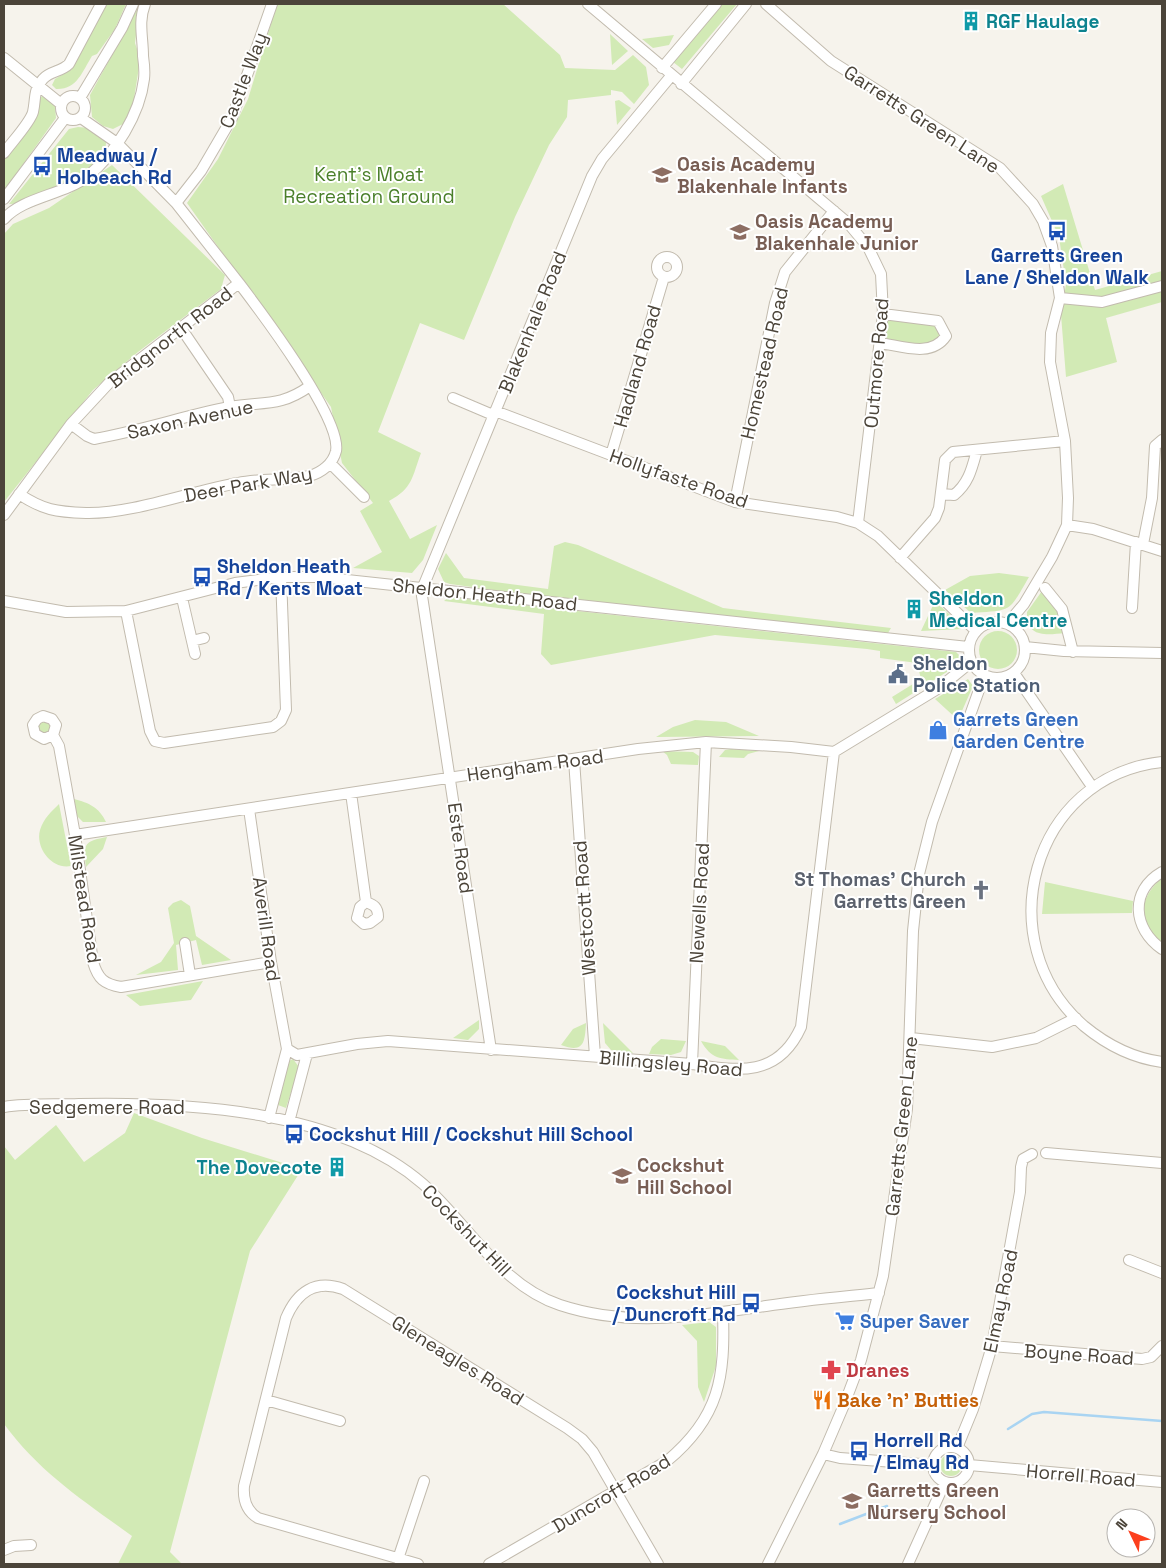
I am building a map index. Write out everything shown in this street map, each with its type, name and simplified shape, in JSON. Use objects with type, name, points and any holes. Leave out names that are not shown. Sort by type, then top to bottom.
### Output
[{"type":"street","points":[[4,153],[33,112],[34,94],[43,78],[64,69],[69,64],[101,4]]},
{"type":"street","points":[[80,98],[122,28],[133,4]]},
{"type":"street","points":[[4,219],[20,207],[70,187],[87,176],[117,143],[133,116],[144,79],[143,44],[140,29],[142,12],[146,4]]},
{"type":"street","name":"Castle Way","points":[[176,203],[201,172],[232,118],[272,4]]},
{"type":"street","name":"Outmore Road","points":[[588,4],[680,84],[834,211],[860,235],[873,256],[881,274],[883,314],[874,405],[858,523]]},
{"type":"street","points":[[662,68],[716,4]]},
{"type":"street","points":[[680,84],[746,4]]},
{"type":"street","name":"Garretts Green Lane","points":[[766,4],[831,61],[978,152],[1000,168],[1020,187],[1044,221],[1052,246],[1060,298],[1051,334],[1050,362],[1065,441],[1068,498],[1067,525],[1039,581],[1008,624]]},
{"type":"street","points":[[4,58],[61,104],[62,114],[65,118],[70,121],[81,118],[85,112],[85,104],[80,98],[69,96],[61,104]]},
{"type":"street","name":"Blakenhale Road","points":[[423,587],[592,176],[602,159],[671,76]]},
{"type":"street","points":[[4,199],[65,118]]},
{"type":"street","name":"Bridgnorth Road","points":[[4,515],[71,424],[109,383],[240,283],[176,203],[117,143],[81,118]]},
{"type":"street","name":"Homestead Road","points":[[735,502],[774,303],[785,272],[834,211]]},
{"type":"street","name":"Hadland Road","points":[[611,455],[664,277]]},
{"type":"street","name":"Deer Park Way","points":[[18,494],[40,508],[88,513],[125,508],[239,482],[309,476],[330,463],[336,452],[335,434],[310,386],[287,348],[240,283]]},
{"type":"street","points":[[1060,298],[1102,302],[1162,286]]},
{"type":"street","points":[[880,342],[928,350],[940,345],[946,336],[938,321],[883,314]]},
{"type":"street","points":[[181,328],[228,397],[230,407]]},
{"type":"street","name":"Saxon Avenue","points":[[71,424],[94,439],[230,407],[276,403],[296,396],[310,386]]},
{"type":"street","name":"Hollyfaste Road","points":[[453,398],[735,502],[836,517],[858,523],[878,536],[976,631]]},
{"type":"street","points":[[900,558],[935,518],[941,494],[945,460],[953,452],[1065,441]]},
{"type":"street","points":[[1132,608],[1139,543],[1152,498],[1155,443]]},
{"type":"street","points":[[941,494],[954,495],[963,488],[970,475],[977,450]]},
{"type":"street","points":[[330,463],[364,497]]},
{"type":"street","points":[[1067,525],[1093,528],[1162,551]]},
{"type":"street","points":[[126,612],[150,731],[156,741],[164,744],[273,727],[281,721],[286,710],[281,577]]},
{"type":"street","name":"Sheldon Heath Road","points":[[4,601],[66,612],[126,612],[235,584],[281,577],[319,577],[968,647]]},
{"type":"street","name":"Este Road","points":[[423,587],[422,596],[491,1050]]},
{"type":"street","points":[[1045,588],[1062,609],[1073,652]]},
{"type":"street","points":[[182,598],[195,654]]},
{"type":"street","points":[[992,622],[1008,624],[1019,632],[1025,647],[1021,664],[1014,673],[996,678],[984,676],[971,662],[968,647],[976,631],[992,622]]},
{"type":"street","points":[[192,641],[204,638]]},
{"type":"street","points":[[1025,647],[1073,652],[1162,653]]},
{"type":"street","points":[[834,752],[939,688],[971,662]]},
{"type":"street","points":[[1014,673],[1094,788]]},
{"type":"street","name":"Garretts Green Lane","points":[[768,1564],[823,1454],[861,1360],[879,1293],[903,1148],[911,1038],[914,931],[919,874],[932,822],[984,676]]},
{"type":"street","name":"Milstead Road","points":[[53,735],[59,746],[62,758],[93,962],[96,974],[102,981],[106,984],[121,987],[271,962]]},
{"type":"street","name":"Hengham Road","points":[[75,835],[638,749],[706,742],[791,747],[834,752]]},
{"type":"street","name":"Newells Road","points":[[692,1064],[706,742]]},
{"type":"street","name":"Billingsley Road","points":[[307,1054],[357,1044],[388,1041],[692,1064],[736,1070],[752,1069],[768,1064],[782,1054],[798,1035],[803,1019],[834,752]]},
{"type":"street","name":"Westcott Road","points":[[574,760],[595,1056]]},
{"type":"street","points":[[1162,762],[1148,763],[1124,771],[1094,788],[1075,803],[1059,822],[1045,845],[1033,882],[1032,925],[1039,960],[1059,1000],[1076,1018],[1110,1045],[1151,1060],[1162,1062]]},
{"type":"street","points":[[351,793],[366,902]]},
{"type":"street","name":"Averill Road","points":[[249,809],[271,962],[287,1048],[269,1118]]},
{"type":"street","points":[[1162,872],[1146,888],[1140,898],[1138,911],[1140,923],[1146,933],[1162,949]]},
{"type":"street","points":[[185,942],[190,975]]},
{"type":"street","points":[[911,1038],[992,1047],[1036,1038],[1076,1018]]},
{"type":"street","points":[[287,1048],[297,1055],[307,1054],[288,1122]]},
{"type":"street","name":"Sedgemere Road","points":[[4,1107],[152,1104],[208,1108],[269,1118]]},
{"type":"street","name":"Cockshut Hill","points":[[269,1118],[327,1131],[364,1144],[425,1186],[493,1260],[519,1283],[558,1304],[598,1315],[633,1320],[723,1312],[879,1293]]},
{"type":"street","points":[[1046,1153],[1162,1163]]},
{"type":"street","name":"Elmay Road","points":[[957,1448],[973,1409],[992,1346],[1020,1192],[1021,1167],[1023,1159],[1032,1154]]},
{"type":"street","points":[[1129,1260],[1162,1273]]},
{"type":"street","name":"Gleneagles Road","points":[[266,1400],[286,1318],[291,1305],[300,1294],[313,1286],[336,1287],[531,1405],[582,1439],[593,1452],[658,1564]]},
{"type":"street","name":"Duncroft Road","points":[[489,1564],[676,1454],[708,1414],[722,1377],[723,1312]]},
{"type":"street","name":"Boyne Road","points":[[992,1346],[1142,1360],[1151,1357],[1162,1346]]},
{"type":"street","points":[[340,1421],[266,1400],[244,1486],[243,1494],[248,1510],[258,1518],[418,1564]]},
{"type":"street","points":[[950,1448],[957,1448],[966,1455],[969,1465],[962,1480],[945,1482],[938,1477],[934,1464],[939,1453],[950,1448]]},
{"type":"street","points":[[823,1454],[840,1458],[934,1464]]},
{"type":"street","name":"Horrell Road","points":[[969,1465],[1162,1482]]},
{"type":"street","points":[[398,1559],[424,1481]]},
{"type":"street","points":[[908,1564],[945,1482]]},
{"type":"street","points":[[4,1550],[14,1546],[31,1545]]},
{"type":"green space","points":[[107,4],[126,4],[115,29],[97,54],[92,56],[78,79],[69,87],[56,89],[52,85],[55,79],[72,69]]},
{"type":"green space","points":[[140,4],[135,43],[139,55],[139,67],[133,105],[125,123],[113,129],[103,126],[92,117],[90,95]]},
{"type":"green space","name":"Kent's Moat Recreation Ground","points":[[277,4],[503,4],[560,55],[565,68],[615,70],[633,55],[646,67],[649,85],[634,104],[622,92],[611,90],[611,95],[568,100],[567,117],[549,145],[515,217],[464,340],[420,323],[378,432],[421,453],[411,481],[403,491],[389,501],[410,539],[437,525],[423,560],[412,573],[353,568],[382,552],[360,511],[373,503],[342,463],[331,407],[187,203],[218,159],[248,99]]},
{"type":"green space","points":[[722,4],[737,4],[682,69],[673,62]]},
{"type":"green space","points":[[610,34],[628,51],[612,65]]},
{"type":"green space","points":[[674,35],[669,45],[653,48],[642,39]]},
{"type":"green space","points":[[42,96],[55,106],[56,118],[4,191],[4,159],[34,115],[37,102]]},
{"type":"green space","points":[[619,100],[631,108],[617,125],[615,101]]},
{"type":"green space","points":[[78,127],[89,128],[106,142],[105,151],[101,158],[79,174],[40,195],[9,204],[69,129]]},
{"type":"green space","points":[[112,165],[225,275],[221,289],[138,352],[93,390],[4,502],[4,234],[13,224],[49,208]]},
{"type":"green space","points":[[1063,184],[1095,290],[1162,271],[1162,302],[1106,318],[1117,362],[1066,377],[1061,315],[1066,284],[1059,237],[1041,196]]},
{"type":"green space","points":[[883,314],[927,320],[944,328],[940,345],[880,343]]},
{"type":"green space","points":[[565,542],[578,545],[723,608],[891,628],[888,633],[560,599],[450,584],[444,582],[438,569],[446,553],[464,578],[548,589],[554,546]]},
{"type":"green space","points":[[999,573],[1029,577],[1017,597],[1008,607],[1002,610],[971,613],[945,590],[970,576]]},
{"type":"green space","points":[[1042,591],[1056,610],[1065,633],[1038,633],[1030,627],[1027,612]]},
{"type":"green space","points":[[449,597],[956,652],[960,656],[961,663],[896,704],[892,697],[921,679],[917,663],[880,658],[880,651],[867,649],[715,635],[551,665],[541,654],[544,614],[444,601]]},
{"type":"green space","points":[[935,601],[962,626],[962,629],[921,631]]},
{"type":"green space","points":[[998,631],[1005,632],[1011,637],[1016,643],[1016,657],[1011,663],[1005,668],[998,669],[991,668],[985,663],[980,657],[979,650],[980,643],[985,637],[991,632]]},
{"type":"green space","points":[[968,679],[973,686],[958,720],[935,699]]},
{"type":"green space","points":[[695,720],[726,722],[759,736],[656,737],[673,727]]},
{"type":"green space","points":[[41,721],[51,722],[51,732],[43,734],[39,731],[38,725]]},
{"type":"green space","points":[[725,750],[759,751],[748,754],[744,758],[719,757]]},
{"type":"green space","points":[[662,751],[693,752],[699,756],[698,765],[671,764],[667,755]]},
{"type":"green space","points":[[74,799],[93,806],[106,822],[83,822],[77,816]]},
{"type":"green space","points":[[59,804],[71,866],[57,865],[46,856],[40,844],[40,830],[48,816]]},
{"type":"green space","points":[[107,837],[103,849],[86,867],[85,848],[89,842]]},
{"type":"green space","points":[[1162,878],[1162,943],[1147,928],[1143,911],[1148,894]]},
{"type":"green space","points":[[1045,882],[1133,901],[1132,913],[1042,914]]},
{"type":"green space","points":[[181,900],[190,906],[196,936],[231,960],[202,965],[196,940],[176,945],[178,970],[136,975],[161,962],[174,943],[168,908],[173,903]]},
{"type":"green space","points":[[203,981],[191,1000],[140,1006],[126,995]]},
{"type":"green space","points":[[479,1020],[479,1029],[468,1040],[453,1038]]},
{"type":"green space","points":[[586,1023],[585,1036],[581,1045],[574,1048],[561,1045],[573,1029]]},
{"type":"green space","points":[[603,1023],[633,1053],[611,1050],[605,1043]]},
{"type":"green space","points":[[661,1039],[686,1041],[681,1052],[671,1055],[649,1054],[652,1047]]},
{"type":"green space","points":[[701,1041],[725,1046],[739,1060],[713,1055]]},
{"type":"green space","points":[[293,1059],[299,1067],[286,1108],[278,1105],[289,1061]]},
{"type":"green space","points":[[134,1113],[202,1138],[302,1169],[250,1251],[170,1552],[182,1564],[118,1564],[132,1536],[48,1472],[32,1457],[4,1424],[4,1146],[15,1160],[56,1125],[84,1162],[125,1133]]},
{"type":"green space","points":[[709,1322],[716,1327],[716,1366],[704,1402],[698,1387],[697,1341],[682,1325]]},
{"type":"green space","points":[[951,1454],[959,1457],[962,1465],[959,1473],[951,1476],[943,1473],[940,1465],[943,1457]]},
{"type":"waterway","points":[[1008,1429],[1032,1414],[1044,1412],[1162,1421]]},
{"type":"waterway","points":[[840,1524],[887,1506]]},
{"type":"place","name":"RGF Haulage","points":[[971,21]]},
{"type":"place","name":"Meadway / Holbeach Rd","points":[[42,166]]},
{"type":"place","name":"Oasis Academy Blakenhale Infants","points":[[662,175]]},
{"type":"place","name":"Garretts Green Lane / Sheldon Walk","points":[[1057,231]]},
{"type":"place","name":"Oasis Academy Blakenhale Junior","points":[[740,232]]},
{"type":"place","name":"Sheldon Heath Rd / Kents Moat","points":[[202,577]]},
{"type":"place","name":"Sheldon Medical Centre","points":[[914,609]]},
{"type":"place","name":"Sheldon Police Station","points":[[898,674]]},
{"type":"place","name":"Garrets Green Garden Centre","points":[[938,730]]},
{"type":"place","name":"St Thomas' Church Garretts Green","points":[[981,890]]},
{"type":"place","name":"Cockshut Hill / Cockshut Hill School","points":[[294,1134]]},
{"type":"place","name":"The Dovecote","points":[[337,1167]]},
{"type":"place","name":"Cockshut Hill School","points":[[622,1176]]},
{"type":"place","name":"Cockshut Hill / Duncroft Rd","points":[[751,1303]]},
{"type":"place","name":"Super Saver","points":[[845,1321]]},
{"type":"place","name":"Dranes","points":[[831,1370]]},
{"type":"place","name":"Bake 'n' Butties","points":[[822,1400]]},
{"type":"place","name":"Horrell Rd / Elmay Rd","points":[[859,1451]]},
{"type":"place","name":"Garretts Green Nursery School","points":[[852,1501]]}]
